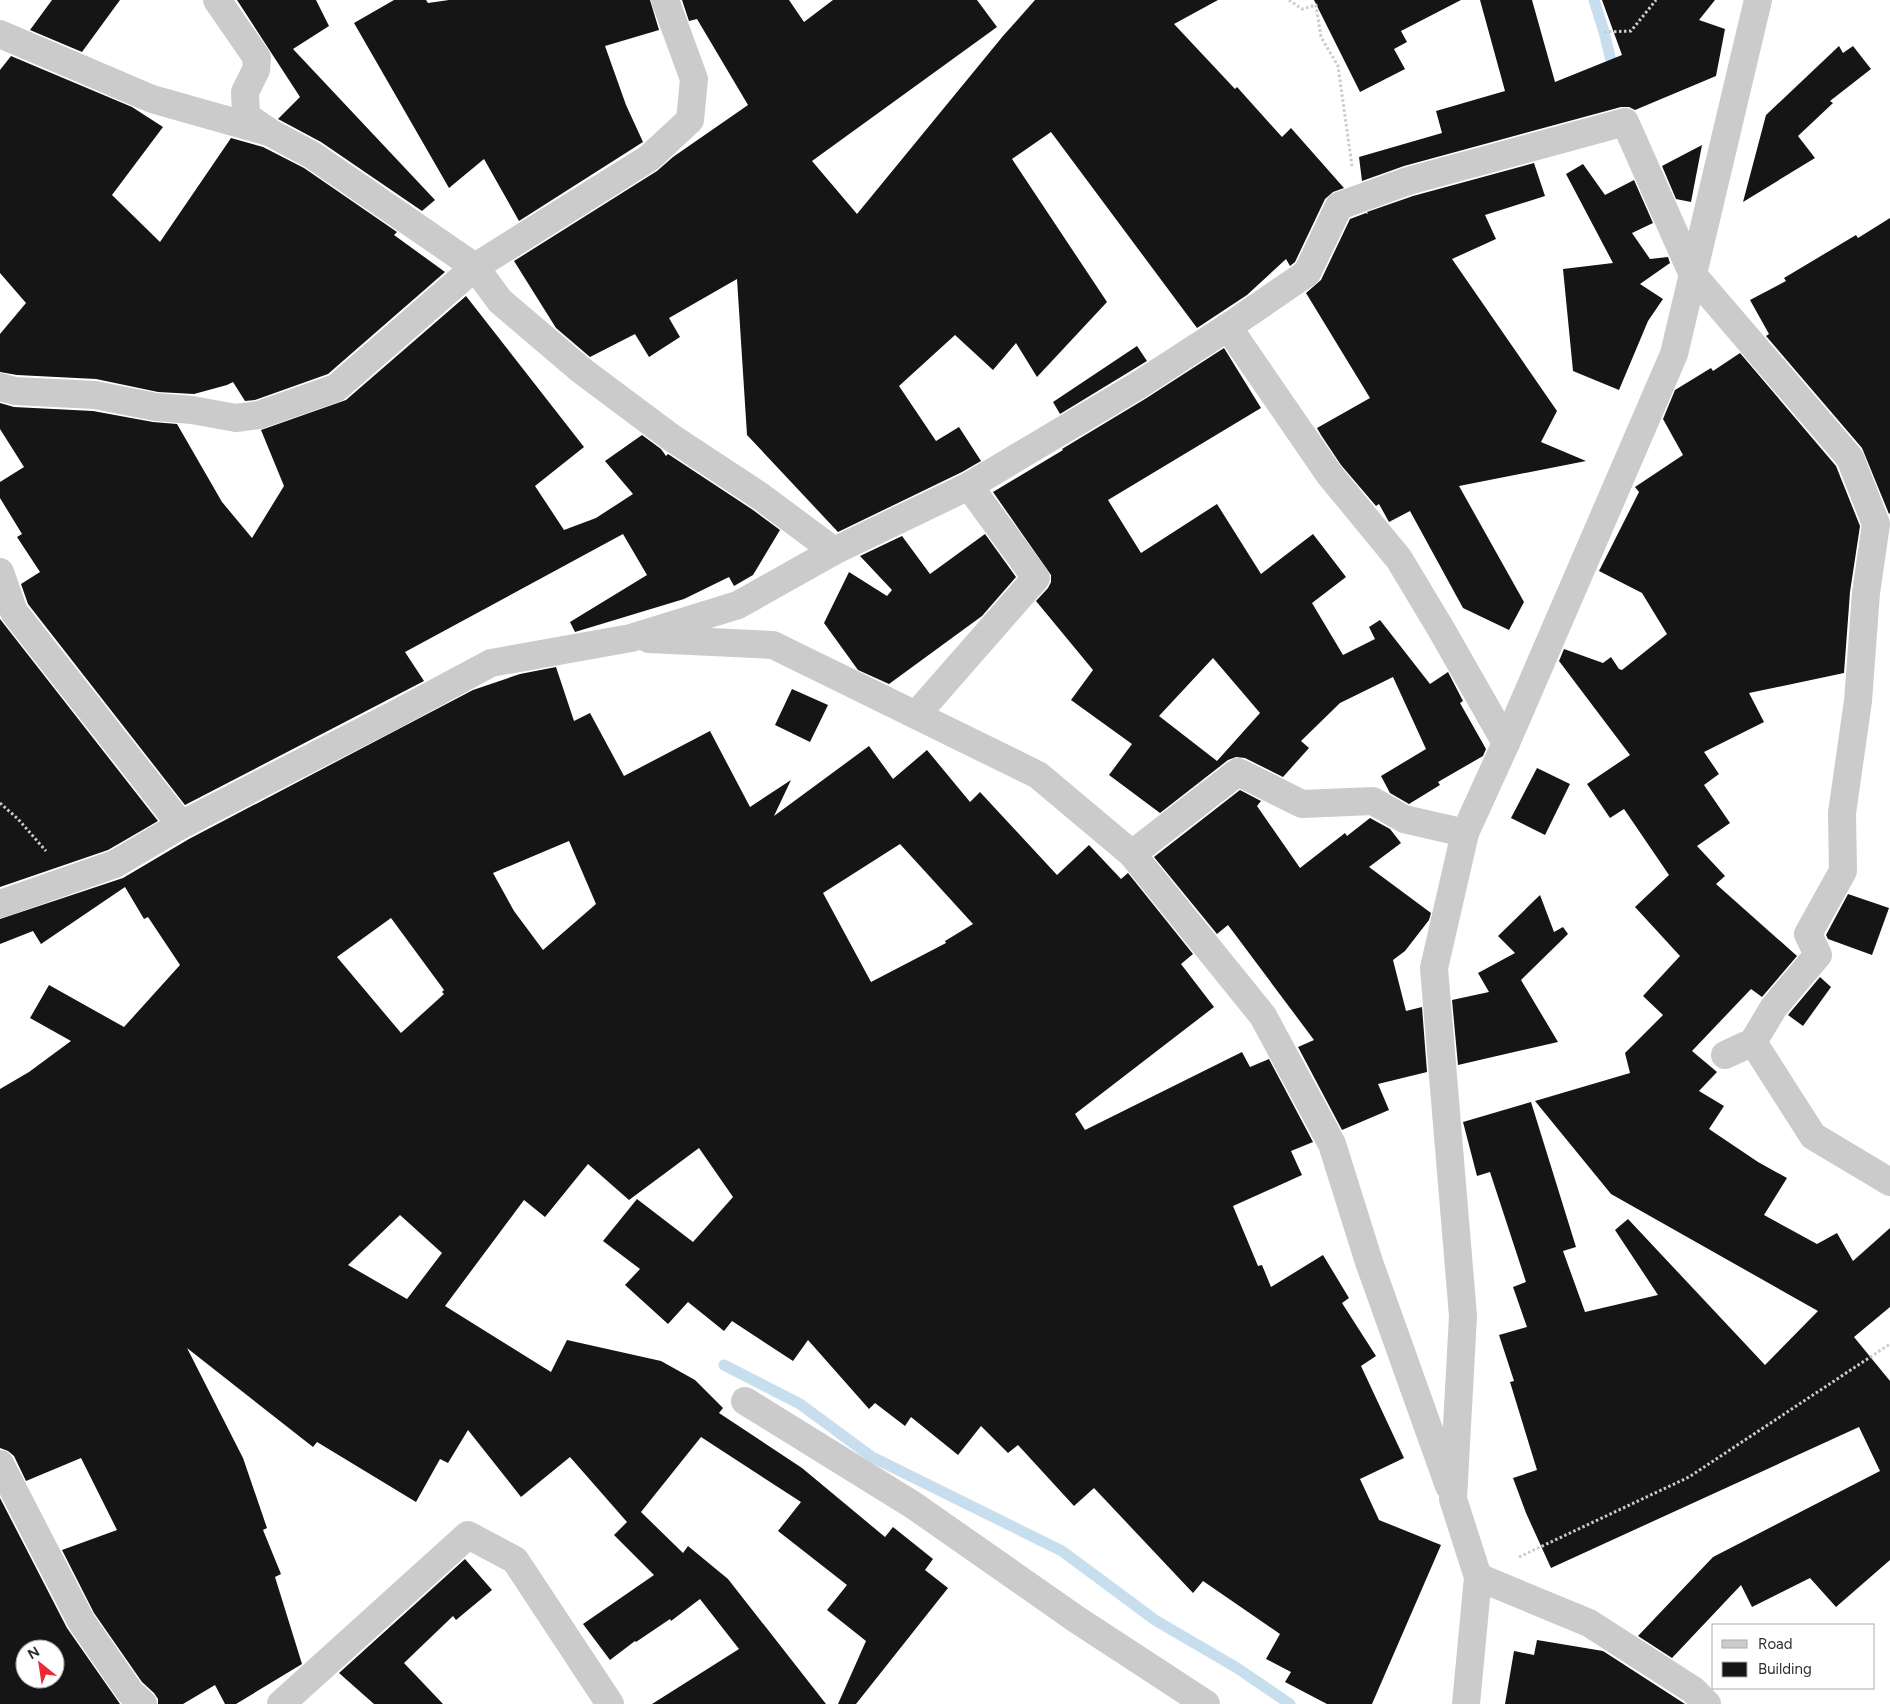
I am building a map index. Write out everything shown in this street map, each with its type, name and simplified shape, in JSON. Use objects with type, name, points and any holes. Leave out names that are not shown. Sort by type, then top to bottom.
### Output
[{"type":"street","points":[[217,0],[257,58],[256,70],[245,92],[246,116],[269,132],[312,155],[475,267],[500,301],[581,370],[672,438],[760,496],[834,552]]},
{"type":"street","points":[[0,388],[15,391],[95,395],[156,407],[192,410],[236,418],[259,415],[336,388],[475,267],[649,158],[690,120],[694,78],[666,0]]},
{"type":"street","points":[[1453,1499],[1463,1316],[1434,968],[1465,833],[1506,743],[1674,354],[1758,0]]},
{"type":"street","points":[[0,34],[152,99],[269,132]]},
{"type":"street","points":[[0,904],[116,864],[181,825],[388,719],[491,663],[631,638],[738,605],[834,552],[969,486],[1137,386],[1228,327],[1307,273],[1339,206],[1408,181],[1625,122],[1693,275],[1850,458],[1876,524],[1866,592],[1858,701],[1842,813],[1843,871],[1808,934],[1818,955],[1774,1008],[1753,1042],[1725,1054]]},
{"type":"street","points":[[1228,327],[1329,474],[1399,559],[1506,743]]},
{"type":"street","points":[[916,715],[1036,578],[969,486]]},
{"type":"street","points":[[0,572],[14,612],[181,825]]},
{"type":"street","points":[[631,638],[773,645],[1038,775],[1132,854],[1262,1016],[1332,1144],[1369,1262],[1453,1499],[1478,1577],[1466,1704]]},
{"type":"street","points":[[1132,854],[1238,772],[1302,804],[1373,801],[1404,819],[1465,833]]},
{"type":"street","points":[[1753,1042],[1813,1136],[1890,1182]]},
{"type":"street","points":[[745,1401],[913,1505],[1076,1619],[1206,1704]]},
{"type":"street","points":[[0,1464],[81,1621],[130,1692],[143,1704]]},
{"type":"street","points":[[281,1704],[468,1535],[515,1560],[610,1704]]},
{"type":"street","points":[[1478,1577],[1589,1623],[1693,1690],[1707,1704]]},
{"type":"path","points":[[1289,0],[1302,9],[1316,5],[1321,36],[1338,66],[1357,200]]},
{"type":"path","points":[[1604,32],[1631,31],[1656,0]]},
{"type":"path","points":[[0,803],[18,819],[46,850],[54,864],[90,873]]},
{"type":"path","points":[[1478,1577],[1688,1478],[1890,1344]]},
{"type":"building","points":[[52,0],[120,0],[82,52],[30,30]]},
{"type":"building","points":[[237,0],[316,0],[329,26],[293,49],[435,200],[422,211],[321,142],[278,119],[300,97]]},
{"type":"building","points":[[394,0],[426,0],[428,3],[449,0],[650,0],[659,30],[605,46],[626,105],[643,142],[519,221],[484,159],[449,188],[354,23]]},
{"type":"building","points":[[682,0],[789,0],[804,22],[833,0],[977,0],[997,27],[812,161],[857,214],[1003,36],[1035,0],[1218,0],[1174,24],[1235,89],[1237,87],[1282,137],[1291,128],[1344,188],[1333,192],[1325,199],[1295,262],[1290,266],[1286,259],[1247,295],[1197,328],[1051,132],[1012,159],[1107,302],[1037,377],[1016,343],[993,370],[955,335],[899,386],[936,441],[959,427],[981,461],[838,532],[747,435],[737,279],[669,318],[680,337],[649,357],[635,334],[590,357],[556,328],[514,261],[657,171],[673,157],[748,105],[697,19],[689,21]]},
{"type":"building","points":[[1314,0],[1461,0],[1401,31],[1407,42],[1394,49],[1405,69],[1360,92]]},
{"type":"building","points":[[1480,0],[1532,0],[1555,82],[1622,55],[1602,0],[1715,0],[1699,20],[1725,29],[1716,76],[1635,110],[1629,107],[1621,107],[1404,166],[1362,181],[1359,157],[1442,133],[1436,111],[1505,91]]},
{"type":"building","points":[[1839,46],[1843,53],[1853,46],[1871,69],[1830,101],[1833,103],[1798,136],[1815,158],[1743,202],[1766,115]]},
{"type":"building","points":[[11,56],[132,107],[163,127],[112,195],[160,242],[231,138],[263,147],[304,168],[397,232],[394,235],[445,272],[328,374],[255,400],[245,401],[233,382],[194,394],[158,392],[96,379],[17,375],[0,372],[0,334],[26,303],[0,273],[0,70]]},
{"type":"building","points":[[1702,145],[1691,202],[1676,199],[1662,166]]},
{"type":"building","points":[[1534,163],[1545,196],[1485,215],[1496,239],[1452,259],[1557,411],[1541,442],[1586,461],[1459,486],[1524,602],[1509,630],[1463,608],[1410,511],[1389,522],[1379,504],[1376,506],[1341,465],[1321,435],[1317,428],[1370,398],[1306,293],[1321,280],[1350,219],[1413,196]]},
{"type":"building","points":[[1583,164],[1605,195],[1634,180],[1653,223],[1632,233],[1650,259],[1668,257],[1670,263],[1640,284],[1663,299],[1648,321],[1619,390],[1573,371],[1563,269],[1613,263],[1566,174]]},
{"type":"building","points":[[1890,218],[1889,514],[1862,448],[1766,336],[1769,334],[1750,300],[1786,281],[1784,278],[1856,235],[1858,238]]},
{"type":"building","points":[[466,296],[584,447],[535,486],[564,530],[596,518],[633,494],[605,461],[642,435],[661,449],[666,456],[668,454],[780,530],[753,575],[734,586],[729,577],[684,599],[575,632],[570,622],[647,575],[623,534],[405,652],[424,681],[185,805],[28,604],[21,584],[40,572],[17,537],[22,534],[0,498],[0,482],[24,467],[0,429],[0,403],[14,407],[93,411],[153,422],[177,424],[222,502],[252,538],[284,486],[261,430],[346,400]]},
{"type":"building","points":[[1137,346],[1147,361],[1060,414],[1053,402]]},
{"type":"building","points":[[1224,348],[1261,408],[1108,500],[1141,553],[1217,504],[1261,574],[1313,534],[1346,577],[1312,603],[1343,655],[1375,639],[1369,627],[1380,620],[1430,684],[1448,672],[1463,701],[1460,703],[1486,749],[1483,756],[1438,782],[1440,785],[1409,804],[1390,793],[1381,776],[1426,749],[1393,677],[1340,703],[1301,741],[1309,748],[1283,777],[1245,758],[1236,757],[1228,760],[1160,813],[1109,775],[1132,744],[1071,700],[1093,670],[1036,601],[1048,588],[1051,582],[1051,575],[993,492]],"holes":[[[1213,658],[1260,713],[1217,761],[1159,716]]]},
{"type":"building","points":[[1740,353],[1836,466],[1860,526],[1850,592],[1844,673],[1749,693],[1764,722],[1704,752],[1719,774],[1704,785],[1730,823],[1697,846],[1725,876],[1716,884],[1797,956],[1762,997],[1751,989],[1692,1051],[1717,1072],[1699,1091],[1724,1106],[1709,1129],[1758,1162],[1787,1178],[1764,1215],[1817,1244],[1837,1233],[1853,1261],[1890,1228],[1890,1307],[1854,1337],[1890,1381],[1890,1560],[1836,1607],[1810,1578],[1752,1607],[1741,1585],[1672,1658],[1638,1636],[1713,1557],[1880,1471],[1859,1427],[1551,1568],[1526,1513],[1513,1478],[1537,1470],[1510,1382],[1514,1381],[1499,1335],[1527,1327],[1513,1287],[1526,1282],[1490,1172],[1477,1176],[1463,1122],[1531,1102],[1576,1247],[1563,1251],[1585,1312],[1658,1295],[1615,1230],[1628,1219],[1765,1365],[1818,1311],[1611,1194],[1535,1101],[1630,1073],[1625,1053],[1663,1015],[1643,996],[1680,956],[1635,907],[1669,875],[1624,809],[1610,818],[1587,784],[1630,755],[1559,661],[1564,649],[1603,663],[1611,657],[1619,669],[1622,670],[1667,634],[1642,593],[1599,571],[1639,492],[1635,487],[1683,455],[1663,419],[1675,390],[1711,368],[1713,371]]},
{"type":"building","points":[[985,534],[1016,577],[982,616],[889,684],[858,670],[824,623],[849,572],[887,596],[892,590],[860,556],[902,536],[930,574]]},
{"type":"building","points":[[0,619],[158,821],[108,850],[0,887]]},
{"type":"building","points":[[556,667],[574,721],[590,713],[624,776],[710,731],[750,807],[791,780],[774,816],[869,746],[893,779],[927,750],[970,802],[980,792],[1057,875],[1089,845],[1121,879],[1128,873],[1193,954],[1181,964],[1214,1007],[1075,1114],[1085,1130],[1242,1052],[1250,1067],[1269,1059],[1313,1142],[1291,1151],[1302,1175],[1233,1206],[1258,1266],[1262,1265],[1271,1287],[1323,1255],[1349,1298],[1342,1303],[1376,1356],[1361,1366],[1404,1458],[1360,1479],[1379,1520],[1441,1545],[1372,1704],[1327,1704],[1285,1682],[1291,1672],[1266,1659],[1280,1634],[1203,1581],[1193,1593],[1094,1488],[1074,1506],[1018,1445],[1008,1453],[981,1426],[958,1455],[911,1417],[905,1426],[875,1403],[869,1409],[808,1340],[793,1361],[732,1321],[724,1331],[688,1302],[668,1324],[625,1285],[640,1269],[603,1241],[637,1199],[693,1242],[733,1197],[699,1148],[629,1200],[588,1164],[545,1217],[524,1200],[445,1306],[551,1372],[567,1340],[661,1361],[695,1380],[723,1408],[719,1413],[802,1468],[885,1537],[893,1527],[933,1559],[925,1570],[948,1588],[856,1704],[838,1704],[866,1641],[827,1610],[847,1585],[778,1531],[801,1502],[701,1437],[641,1512],[683,1553],[688,1546],[728,1579],[826,1704],[652,1704],[739,1649],[700,1599],[671,1621],[670,1619],[635,1641],[610,1660],[583,1624],[654,1575],[614,1535],[627,1522],[570,1457],[521,1497],[468,1430],[448,1463],[440,1459],[416,1502],[317,1442],[313,1447],[187,1348],[243,1458],[267,1528],[263,1530],[281,1574],[275,1577],[302,1664],[236,1704],[225,1704],[215,1685],[183,1704],[158,1704],[158,1699],[154,1693],[142,1682],[94,1613],[62,1550],[117,1530],[81,1458],[26,1481],[14,1456],[0,1448],[0,1089],[29,1072],[71,1041],[30,1018],[49,985],[124,1027],[180,965],[148,917],[144,919],[125,887],[41,944],[33,931],[0,944],[0,919],[123,878],[189,839],[473,690],[520,674]],"holes":[[[569,841],[596,904],[543,950],[514,911],[493,873]],[[900,844],[973,924],[945,941],[946,943],[871,982],[823,893]],[[391,918],[444,990],[442,992],[444,994],[401,1033],[337,957]],[[400,1215],[442,1253],[407,1299],[348,1265]]]},
{"type":"building","points":[[792,689],[828,705],[810,742],[775,725]]},
{"type":"building","points":[[1537,768],[1570,784],[1545,835],[1511,818]]},
{"type":"building","points":[[1240,790],[1261,801],[1257,806],[1300,868],[1345,833],[1347,836],[1370,818],[1390,829],[1401,843],[1369,867],[1431,913],[1429,920],[1405,951],[1393,960],[1406,1011],[1422,1007],[1427,1072],[1378,1084],[1389,1110],[1342,1130],[1298,1047],[1314,1040],[1228,925],[1217,934],[1154,857]]},
{"type":"building","points":[[1848,894],[1889,908],[1872,955],[1828,939],[1826,935]]},
{"type":"building","points":[[1540,895],[1554,932],[1563,927],[1568,934],[1521,980],[1558,1042],[1458,1065],[1452,1000],[1489,992],[1478,973],[1515,953],[1498,936]]},
{"type":"building","points":[[1820,977],[1831,987],[1803,1026],[1788,1015]]},
{"type":"building","points":[[0,1498],[67,1628],[120,1704],[0,1704]]},
{"type":"building","points":[[465,1559],[492,1590],[456,1620],[453,1616],[404,1663],[443,1704],[374,1704],[339,1673]]},
{"type":"building","points":[[1537,1640],[1603,1651],[1685,1704],[1505,1704],[1514,1651],[1534,1655]]},
{"type":"waterway","points":[[1594,0],[1614,73]]},
{"type":"waterway","points":[[724,1365],[800,1404],[872,1457],[1062,1551],[1155,1620],[1237,1668],[1290,1704]]}]
